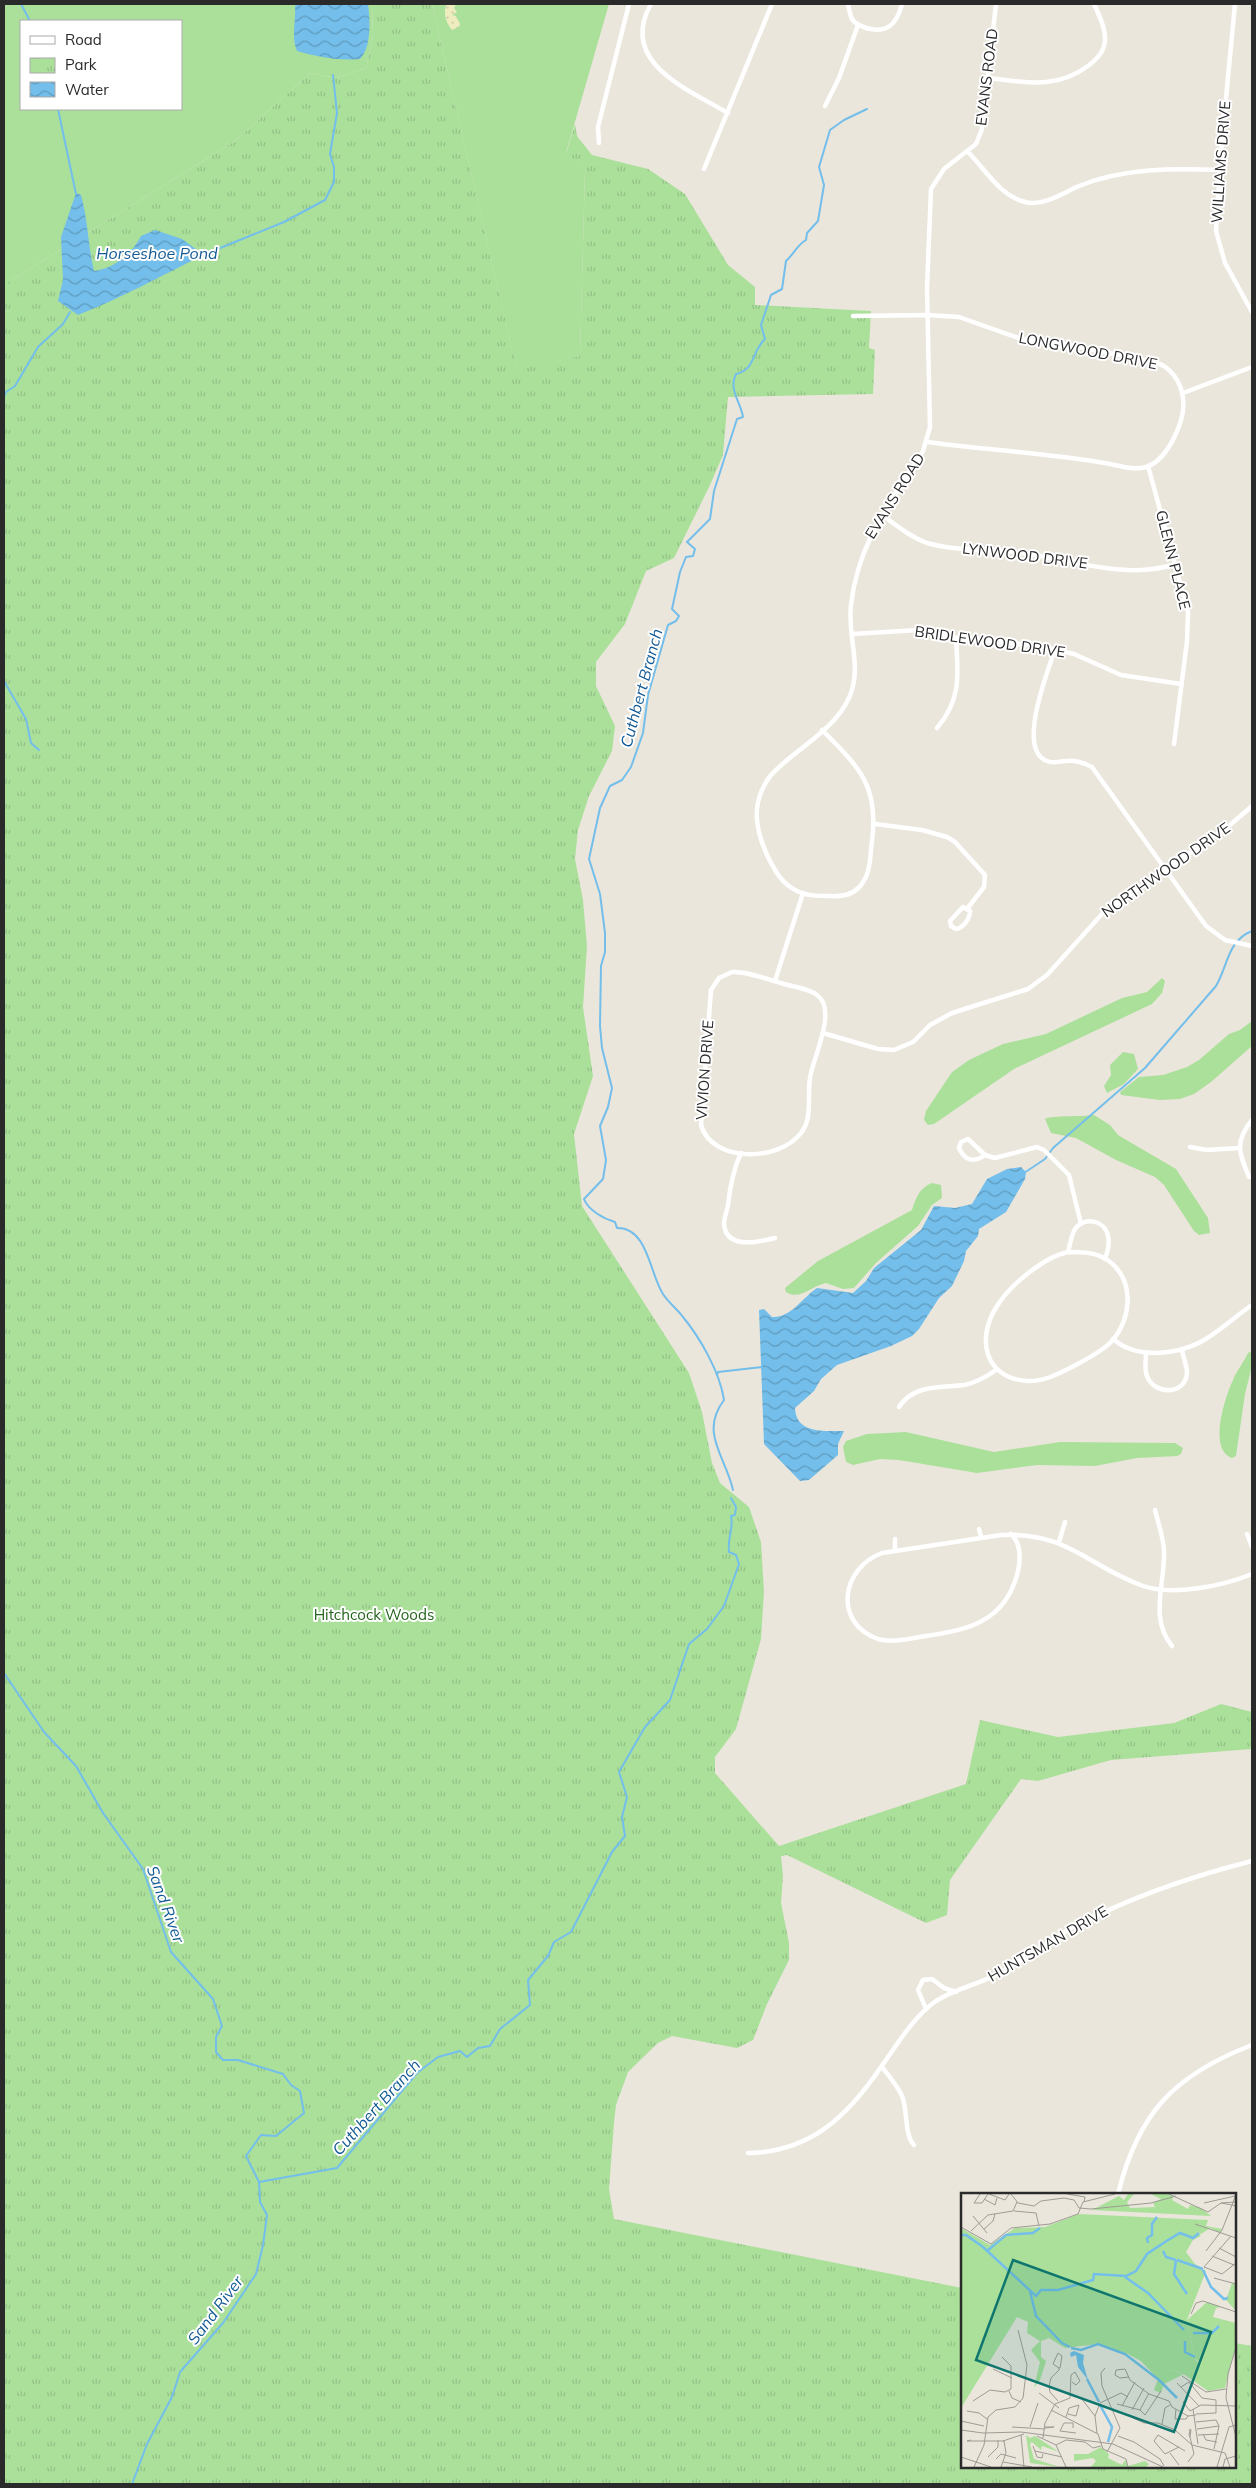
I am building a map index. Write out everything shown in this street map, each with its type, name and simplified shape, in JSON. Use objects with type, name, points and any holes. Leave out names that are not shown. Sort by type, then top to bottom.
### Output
[{"type":"street","points":[[599,143],[598,127],[629,4]]},
{"type":"street","points":[[650,4],[641,33],[644,49],[649,58],[682,86],[728,113]]},
{"type":"street","points":[[704,169],[772,4]]},
{"type":"street","points":[[848,4],[851,17],[858,25],[876,30],[888,28],[898,18],[902,4]]},
{"type":"street","name":"EVANS ROAD","points":[[803,893],[788,886],[772,865],[759,837],[756,806],[763,787],[770,776],[840,713],[852,690],[856,668],[850,614],[855,579],[866,545],[882,515],[927,442],[930,427],[928,315],[931,190],[944,169],[976,144],[982,129],[996,4]]},
{"type":"street","points":[[988,78],[1050,83],[1063,80],[1086,67],[1098,58],[1105,43],[1104,33],[1094,4]]},
{"type":"street","name":"WILLIAMS DRIVE","points":[[1235,4],[1216,221],[1219,247],[1224,263],[1252,312]]},
{"type":"street","points":[[825,106],[839,78],[858,25]]},
{"type":"street","points":[[968,152],[1002,189],[1019,200],[1033,203],[1043,202],[1096,179],[1115,174],[1186,168],[1219,170]]},
{"type":"street","name":"LONGWOOD DRIVE","points":[[853,316],[928,315],[968,319],[1021,339],[1069,345],[1163,364],[1172,372],[1182,392]]},
{"type":"street","points":[[927,442],[1064,456],[1138,468],[1148,466],[1162,457],[1169,449],[1183,408],[1182,392],[1252,367]]},
{"type":"street","name":"GLENN PLACE","points":[[1148,466],[1176,564],[1186,603],[1188,622],[1174,744]]},
{"type":"street","name":"LYNWOOD DRIVE","points":[[882,515],[915,538],[937,545],[1041,555],[1126,571],[1157,570],[1176,564]]},
{"type":"street","name":"BRIDLEWOOD DRIVE","points":[[852,634],[919,630],[956,638],[1013,642],[1055,649],[1085,658],[1124,676],[1181,684]]},
{"type":"street","points":[[937,728],[947,716],[956,693],[956,638]]},
{"type":"street","points":[[1055,649],[1034,719],[1034,737],[1038,752],[1049,762],[1072,761],[1092,767],[1211,931],[1226,941],[1252,946]]},
{"type":"street","points":[[775,982],[803,893],[841,896],[860,887],[866,878],[870,863],[875,810],[867,783],[856,767],[822,730]]},
{"type":"street","name":"NORTHWOOD DRIVE","points":[[822,1033],[878,1049],[894,1050],[913,1042],[930,1025],[952,1013],[1028,989],[1047,975],[1102,914],[1230,825],[1252,806]]},
{"type":"street","points":[[874,824],[922,830],[955,842],[985,876],[984,887],[967,909]]},
{"type":"street","points":[[960,908],[967,909],[969,917],[961,928],[953,928],[950,924],[951,919],[960,908]]},
{"type":"street","name":"VIVION DRIVE","points":[[732,972],[775,982],[817,995],[826,1013],[811,1071],[808,1089],[808,1118],[801,1133],[783,1147],[758,1154],[741,1153],[710,1142],[700,1125],[711,990],[719,978],[732,972]]},
{"type":"street","points":[[1249,1177],[1239,1148],[1242,1136],[1252,1120]]},
{"type":"street","points":[[985,1155],[977,1160],[970,1160],[962,1154],[959,1148],[961,1142],[968,1139],[985,1155],[995,1158],[1037,1147],[1044,1150],[1069,1176],[1081,1224]]},
{"type":"street","points":[[1190,1147],[1206,1150],[1239,1148]]},
{"type":"street","points":[[741,1153],[730,1184],[725,1218],[726,1230],[730,1237],[740,1242],[775,1238]]},
{"type":"street","points":[[1068,1252],[1073,1233],[1081,1224],[1094,1221],[1106,1229],[1109,1241],[1105,1259]]},
{"type":"street","points":[[1068,1252],[1086,1253],[1105,1259],[1121,1276],[1128,1293],[1125,1318],[1113,1339],[1097,1352],[1062,1372],[1037,1381],[1013,1380],[996,1370],[988,1353],[986,1339],[990,1319],[996,1307],[1010,1290],[1040,1264],[1056,1255],[1068,1252]]},
{"type":"street","points":[[1113,1339],[1124,1347],[1146,1353],[1182,1350],[1222,1330],[1252,1305]]},
{"type":"street","points":[[1146,1353],[1145,1368],[1149,1381],[1158,1389],[1170,1391],[1180,1386],[1186,1377],[1187,1370],[1182,1350]]},
{"type":"street","points":[[899,1407],[907,1397],[915,1392],[932,1388],[971,1384],[996,1370]]},
{"type":"street","points":[[1155,1510],[1164,1551],[1161,1625],[1172,1646]]},
{"type":"street","points":[[1059,1542],[1065,1522]]},
{"type":"street","points":[[979,1529],[980,1537]]},
{"type":"street","points":[[1011,1534],[1019,1544],[1017,1576],[1009,1595],[994,1614],[975,1626],[961,1630],[889,1641],[872,1636],[854,1620],[848,1605],[848,1588],[856,1570],[865,1562],[876,1555],[980,1537],[1011,1534],[1041,1537],[1059,1542],[1142,1585],[1161,1589],[1222,1584],[1252,1574]]},
{"type":"street","points":[[1247,1534],[1252,1547]]},
{"type":"street","points":[[894,1538],[895,1551]]},
{"type":"street","name":"HUNTSMAN DRIVE","points":[[748,2153],[783,2150],[819,2134],[851,2105],[882,2067],[904,2034],[926,2009],[943,1997],[997,1974],[1038,1947],[1106,1910],[1171,1884],[1252,1861]]},
{"type":"street","points":[[926,2009],[918,1990],[924,1980],[932,1979],[944,1988],[957,1992]]},
{"type":"street","points":[[1118,2193],[1135,2142],[1145,2122],[1162,2100],[1177,2086],[1206,2066],[1252,2045]]},
{"type":"street","points":[[882,2067],[902,2097],[908,2121],[908,2133],[914,2145]]},
{"type":"green space","points":[[4,4],[372,4],[373,36],[366,68],[336,78],[310,73],[235,141],[4,285]]},
{"type":"green space","name":"Hitchcock Woods","points":[[372,4],[432,4],[517,370],[580,356],[585,171],[566,154],[575,124],[577,136],[592,155],[648,169],[685,194],[728,265],[755,287],[755,305],[871,311],[869,348],[875,350],[873,394],[728,397],[723,455],[674,558],[646,571],[625,624],[596,662],[596,686],[615,726],[612,751],[589,796],[578,830],[575,859],[583,900],[587,946],[583,1007],[593,1076],[574,1134],[582,1206],[689,1373],[702,1412],[712,1463],[720,1483],[749,1507],[761,1542],[764,1592],[761,1639],[736,1729],[715,1757],[715,1773],[779,1846],[966,1784],[980,1720],[1058,1737],[1174,1723],[1221,1704],[1252,1712],[1252,1749],[1111,1760],[1038,1781],[1021,1779],[950,1880],[947,1915],[926,1923],[787,1855],[781,1856],[783,1876],[781,1903],[789,1943],[789,1960],[767,2004],[753,2040],[737,2048],[672,2036],[658,2043],[628,2072],[616,2105],[614,2123],[609,2189],[614,2219],[961,2288],[961,2468],[1236,2468],[1236,2343],[1252,2346],[1252,2484],[4,2484],[4,285],[235,141],[310,73],[336,78],[366,68],[373,36]]},
{"type":"green space","points":[[432,4],[609,4],[566,153],[585,171],[580,356],[517,371]]},
{"type":"green space","points":[[1162,978],[1165,981],[1162,993],[1152,1004],[1014,1069],[934,1124],[928,1125],[924,1120],[926,1111],[952,1072],[969,1060],[1003,1044],[1046,1034],[1122,998],[1147,992]]},
{"type":"green space","points":[[1252,1021],[1252,1046],[1211,1082],[1194,1094],[1180,1099],[1160,1100],[1121,1095],[1120,1092],[1139,1077],[1163,1075],[1187,1067],[1199,1060],[1229,1034],[1240,1030]]},
{"type":"green space","points":[[1123,1052],[1134,1054],[1138,1069],[1124,1084],[1107,1093],[1104,1086],[1111,1075],[1110,1065]]},
{"type":"green space","points":[[1094,1115],[1110,1125],[1118,1135],[1176,1169],[1208,1218],[1210,1233],[1199,1235],[1194,1231],[1164,1185],[1155,1177],[1116,1160],[1076,1138],[1051,1133],[1045,1119]]},
{"type":"green space","points":[[932,1183],[941,1185],[942,1198],[932,1205],[918,1226],[876,1263],[854,1288],[843,1289],[826,1283],[801,1294],[796,1295],[786,1292],[785,1288],[818,1261],[912,1210],[921,1191]]},
{"type":"green space","points":[[1252,1351],[1252,1366],[1245,1394],[1236,1456],[1232,1458],[1225,1453],[1221,1444],[1220,1422],[1226,1398],[1236,1373],[1248,1353]]},
{"type":"green space","points":[[906,1432],[994,1452],[1060,1442],[1175,1443],[1183,1448],[1181,1454],[1177,1456],[1137,1458],[1095,1466],[1037,1465],[977,1473],[899,1460],[880,1459],[853,1465],[846,1462],[843,1447],[846,1441],[867,1434]]},
{"type":"sand","points":[[447,4],[456,4],[454,8],[457,12],[452,15],[456,16],[460,24],[459,27],[452,30],[446,20],[445,10]]},
{"type":"water","points":[[298,4],[368,4],[370,25],[367,47],[360,59],[328,58],[297,51],[294,35],[295,6]]},
{"type":"water","name":"Horseshoe Pond","points":[[76,193],[81,195],[94,271],[115,264],[128,254],[141,236],[155,230],[182,239],[204,255],[126,294],[78,315],[58,301],[63,280],[61,237]]},
{"type":"water","points":[[1021,1167],[1026,1172],[1025,1179],[1006,1212],[979,1229],[978,1236],[966,1251],[964,1261],[952,1286],[939,1298],[919,1329],[912,1336],[891,1346],[837,1365],[821,1379],[814,1391],[795,1408],[800,1423],[806,1427],[820,1431],[844,1431],[838,1444],[838,1455],[809,1480],[800,1481],[764,1444],[759,1310],[764,1309],[772,1317],[785,1314],[796,1307],[817,1288],[853,1293],[866,1281],[874,1268],[921,1230],[934,1206],[955,1208],[972,1204],[987,1179],[1007,1169]]},
{"type":"waterway","points":[[21,4],[29,20]]},
{"type":"waterway","points":[[203,255],[284,222],[325,200],[334,182],[334,167],[330,154],[337,113],[333,75]]},
{"type":"waterway","name":"Cuthbert Branch","points":[[733,1490],[716,1445],[714,1434],[717,1412],[724,1400],[709,1357],[690,1326],[663,1294],[642,1243],[627,1230],[617,1228],[615,1222],[597,1214],[584,1199],[603,1179],[606,1160],[600,1126],[608,1107],[612,1088],[602,1048],[600,1026],[601,966],[605,952],[605,933],[600,894],[589,859],[600,808],[610,786],[622,780],[631,767],[643,733],[648,695],[668,625],[676,621],[679,616],[672,609],[680,572],[686,557],[693,556],[695,549],[687,542],[710,519],[714,491],[737,419],[743,417],[733,385],[736,374],[747,368],[757,349],[765,339],[761,325],[771,295],[782,289],[786,261],[800,244],[806,240],[807,233],[818,221],[824,185],[819,167],[830,130],[844,120],[867,109]]},
{"type":"waterway","points":[[58,110],[76,194]]},
{"type":"waterway","points":[[4,397],[6,392],[15,386],[38,347],[63,324],[70,312]]},
{"type":"waterway","points":[[4,681],[26,719],[31,743],[39,750]]},
{"type":"waterway","points":[[1024,1173],[1045,1159],[1053,1148],[1145,1068],[1216,986],[1233,948],[1244,935],[1252,931]]},
{"type":"waterway","points":[[717,1375],[718,1372],[762,1367]]},
{"type":"waterway","name":"Cuthbert Branch","points":[[259,2182],[337,2168],[417,2073],[438,2057],[460,2051],[467,2057],[478,2048],[490,2046],[500,2029],[530,2005],[528,1980],[548,1956],[554,1942],[571,1932],[612,1852],[625,1836],[622,1817],[627,1797],[619,1772],[645,1727],[670,1700],[689,1644],[707,1629],[724,1606],[739,1564],[736,1555],[729,1552],[731,1516],[735,1515],[736,1507],[731,1498]]},
{"type":"waterway","name":"Sand River","points":[[4,1673],[44,1732],[76,1766],[103,1813],[143,1869],[171,1952],[213,1999],[222,2026],[216,2037],[216,2052],[223,2060],[238,2060],[283,2074],[291,2085],[300,2091],[304,2113],[276,2136],[261,2135],[246,2156],[259,2182],[260,2202],[267,2215],[263,2245],[256,2274],[223,2323],[180,2372],[172,2397],[147,2444],[132,2484]]}]
